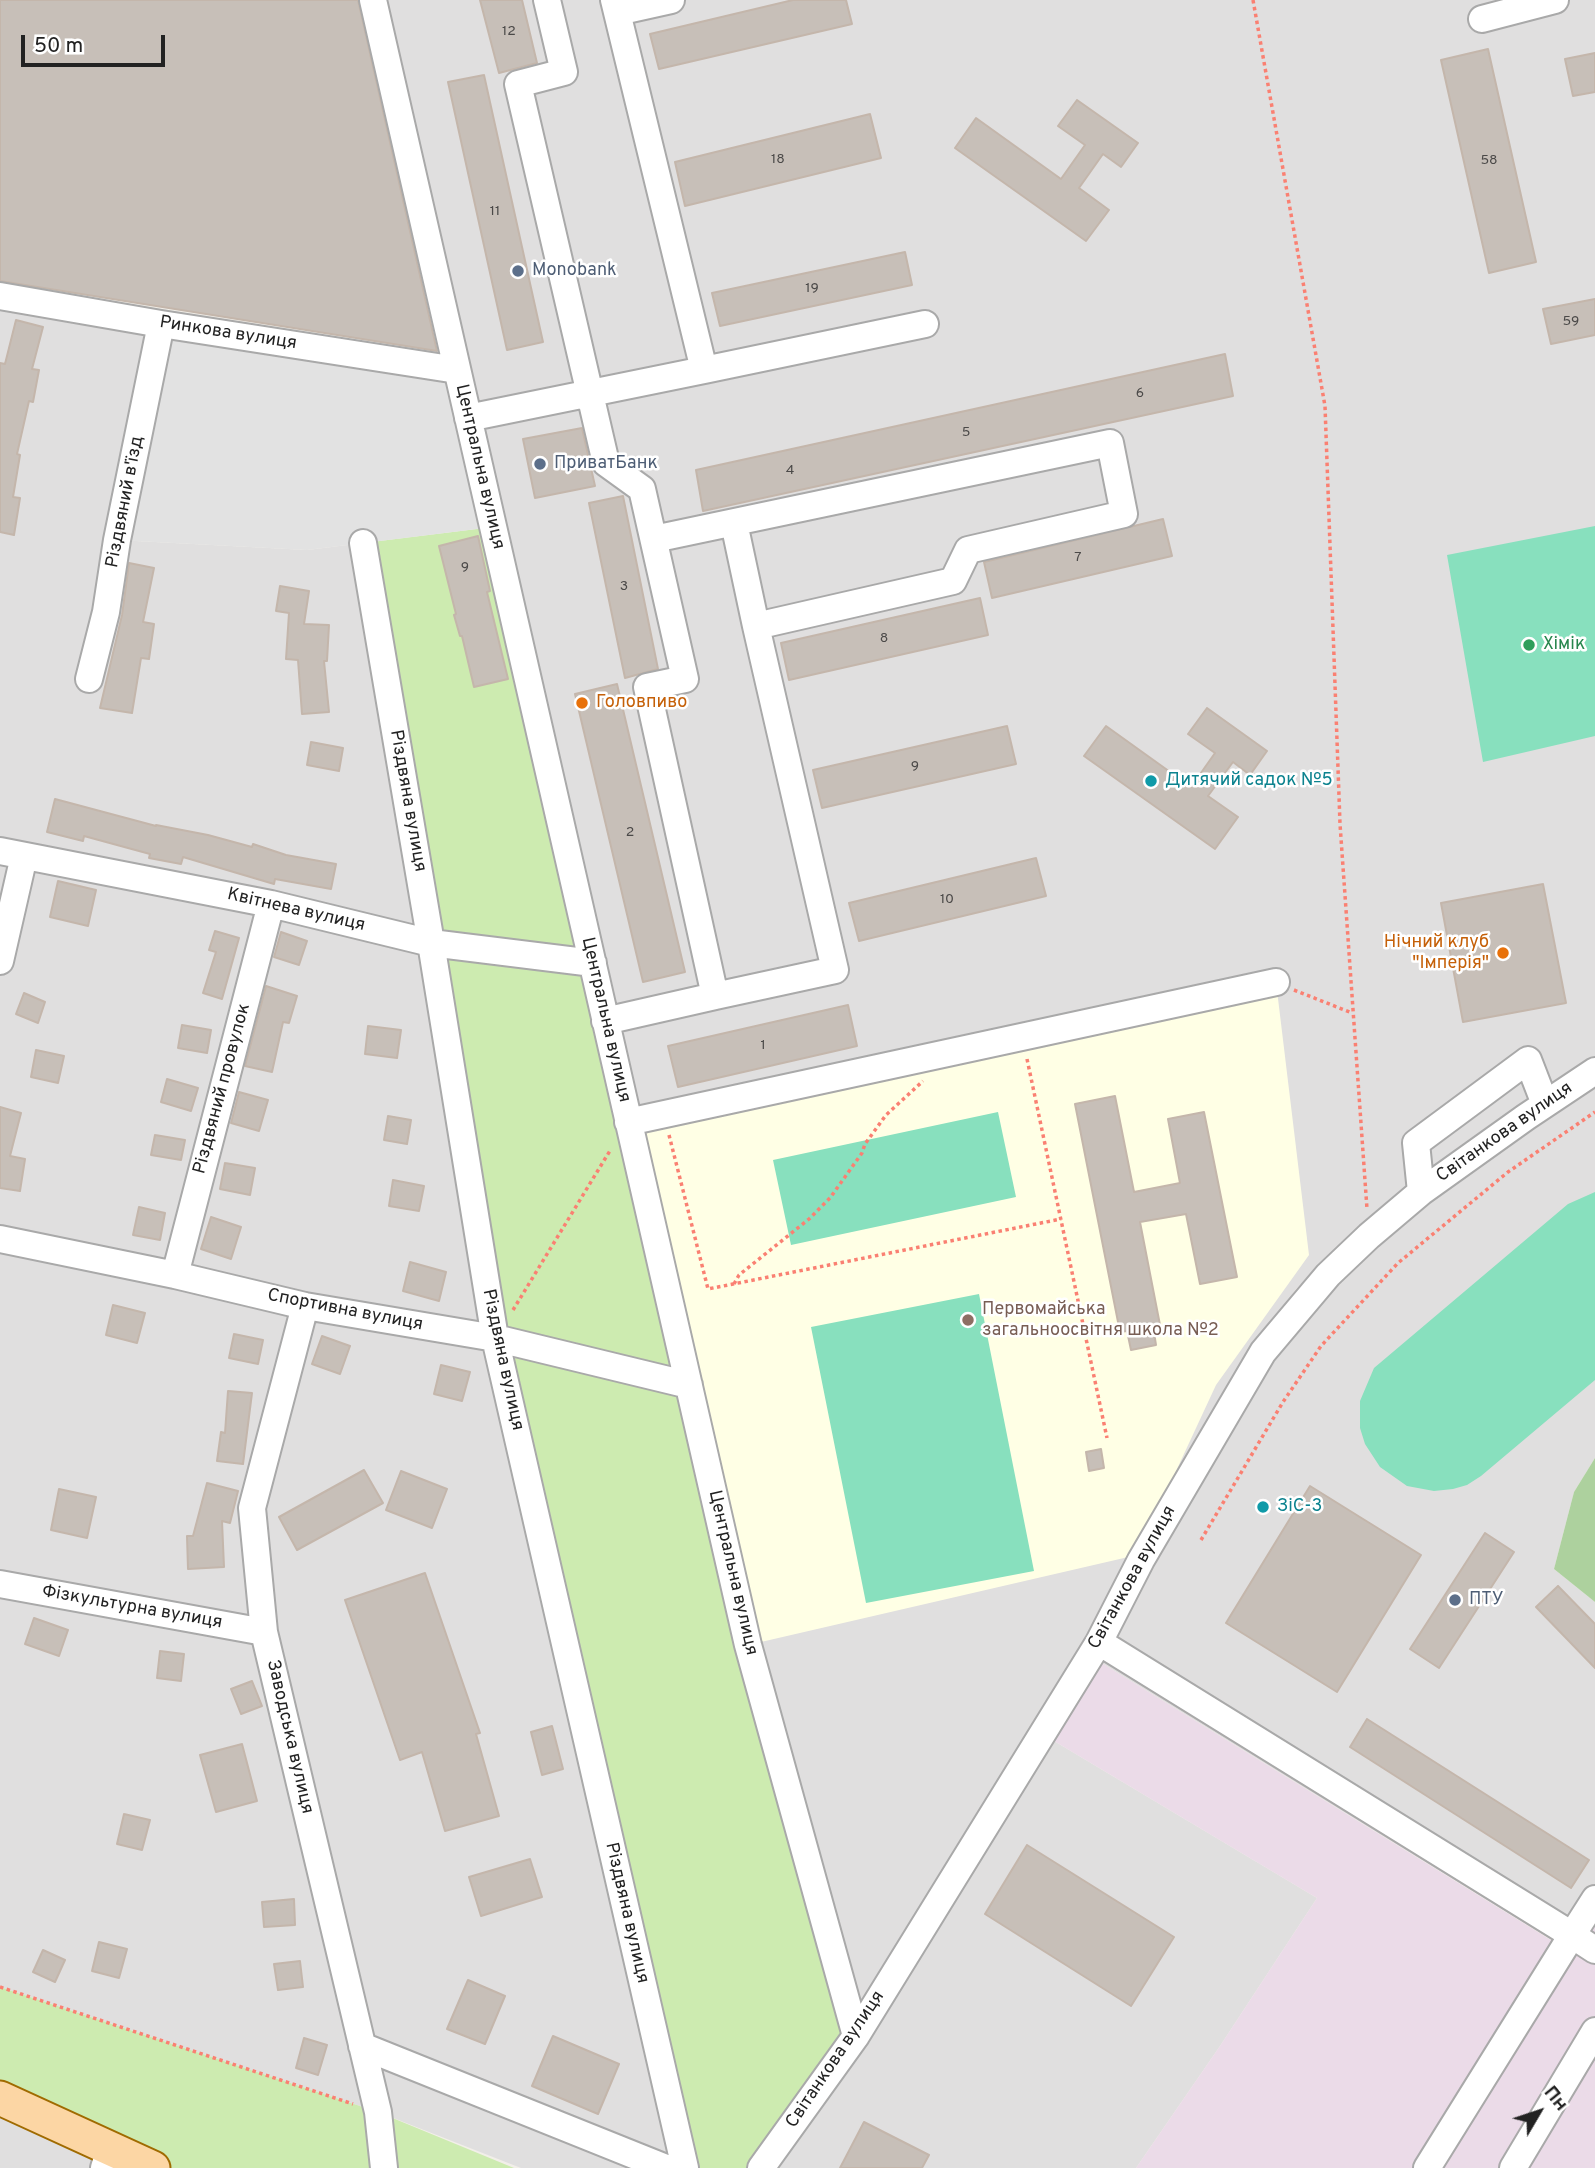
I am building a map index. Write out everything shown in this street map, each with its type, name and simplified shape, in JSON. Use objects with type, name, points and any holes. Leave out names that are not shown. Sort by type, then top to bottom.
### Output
[{"type":"main road","points":[[0,2098],[107,2158],[153,2168]]},
{"type":"street","name":"Центральна вулиця","points":[[373,0],[748,1645],[856,2036]]},
{"type":"street","points":[[547,0],[564,72],[518,84],[606,464],[642,489],[685,679],[647,687],[715,996]]},
{"type":"street","points":[[671,0],[615,6],[704,370]]},
{"type":"street","points":[[1482,19],[1555,0]]},
{"type":"street","name":"Ринкова вулиця","points":[[0,296],[457,370]]},
{"type":"street","name":"Різдвяний в'їзд","points":[[89,680],[106,612],[117,540],[161,324]]},
{"type":"street","points":[[468,418],[925,324]]},
{"type":"street","points":[[654,539],[1110,443],[1124,514],[968,550],[953,581],[756,626]]},
{"type":"street","points":[[605,1021],[835,970],[734,523]]},
{"type":"street","name":"Різдвяна вулиця","points":[[363,543],[495,1339],[685,2168]]},
{"type":"street","points":[[0,961],[12,854]]},
{"type":"street","name":"Квітнева вулиця","points":[[12,854],[271,904],[431,943],[593,963]]},
{"type":"street","name":"Різдвяний провулок","points":[[175,1275],[271,904]]},
{"type":"street","points":[[628,1122],[1276,982]]},
{"type":"street","points":[[1421,1192],[1416,1143],[1528,1060],[1545,1104]]},
{"type":"street","name":"Світанкова вулиця","points":[[761,2168],[856,2036],[1098,1642],[1141,1560],[1263,1352],[1328,1275],[1368,1236],[1421,1192],[1595,1071]]},
{"type":"street","name":"Спортивна вулиця","points":[[0,1239],[175,1275],[305,1306],[495,1339],[689,1385]]},
{"type":"street","name":"Заводська вулиця","points":[[305,1306],[252,1508],[264,1632],[378,2112],[384,2168]]},
{"type":"street","name":"Фізкультурна вулиця","points":[[0,1584],[264,1632]]},
{"type":"street","points":[[1098,1642],[1595,1950]]},
{"type":"street","points":[[1427,2168],[1595,1899]]},
{"type":"street","points":[[1513,2168],[1595,2031]]},
{"type":"street","points":[[362,2046],[666,2168]]},
{"type":"path","points":[[1253,0],[1325,406],[1340,824],[1368,1236]]},
{"type":"path","points":[[1276,982],[1352,1013]]},
{"type":"path","points":[[1023,1037],[1107,1438]]},
{"type":"path","points":[[734,1284],[739,1275],[809,1219],[830,1198],[886,1115],[929,1076]]},
{"type":"path","points":[[1201,1540],[1283,1402],[1321,1346],[1398,1263],[1508,1172],[1595,1112]]},
{"type":"path","points":[[664,1114],[708,1289],[1061,1219]]},
{"type":"path","points":[[495,1339],[628,1122]]},
{"type":"path","points":[[0,1987],[378,2112]]},
{"type":"shaded area","points":[[373,0],[1595,0],[1595,1458],[1574,1492],[1554,1569],[1595,1602],[1595,1902],[1560,1945],[1100,1662],[1144,1561],[1275,1357],[1369,1250],[1357,1234],[1296,1289],[1249,1356],[1227,1406],[857,2030],[748,1645]]},
{"type":"shaded area","points":[[0,296],[161,324],[117,540],[307,550],[363,543],[685,2168],[521,2168],[378,2112],[0,1987]]},
{"type":"shaded area","points":[[161,324],[456,372],[493,527],[307,550],[117,540]]},
{"type":"shaded area","name":"Первомайська загальноосвітня школа №2","points":[[1276,982],[1309,1255],[1216,1385],[1137,1555],[748,1645],[628,1122]]},
{"type":"shaded area","points":[[1100,1662],[1559,1945],[1595,1902],[1595,2168],[1136,2168],[1317,1898],[1049,1738]]},
{"type":"shaded area","points":[[1049,1738],[1317,1898],[1136,2168],[768,2168]]},
{"type":"shaded area","points":[[0,2098],[153,2168],[0,2168]]},
{"type":"green space","name":"Хімік","points":[[1595,526],[1595,736],[1483,762],[1447,555]]},
{"type":"green space","points":[[493,527],[854,2033],[755,2168],[685,2168],[495,1339],[363,543]]},
{"type":"green space","points":[[998,1112],[1016,1197],[791,1245],[773,1160]]},
{"type":"green space","points":[[1595,1192],[1595,1380],[1467,1485],[1434,1491],[1407,1486],[1380,1467],[1365,1444],[1360,1428],[1360,1401],[1374,1368],[1568,1204]]},
{"type":"green space","points":[[979,1294],[1034,1571],[866,1603],[811,1327]]},
{"type":"green space","points":[[1595,1458],[1595,1602],[1554,1569],[1574,1492]]},
{"type":"green space","points":[[0,1987],[378,2112],[514,2168],[153,2168],[0,2098]]},
{"type":"building","points":[[0,0],[358,0],[437,351],[0,281]]},
{"type":"building","points":[[480,0],[522,0],[537,63],[499,73]]},
{"type":"building","points":[[793,0],[846,0],[852,24],[659,69],[650,34]]},
{"type":"building","points":[[1488,49],[1536,262],[1489,273],[1441,60]]},
{"type":"building","points":[[1595,53],[1595,92],[1573,96],[1565,59]]},
{"type":"building","points":[[484,75],[543,342],[507,350],[448,82]]},
{"type":"building","points":[[1077,100],[1138,143],[1121,167],[1103,154],[1079,188],[1109,210],[1086,241],[955,148],[976,118],[1061,179],[1085,145],[1058,126]]},
{"type":"building","points":[[870,114],[881,158],[685,206],[675,162]]},
{"type":"building","points":[[905,252],[912,285],[720,326],[712,293]]},
{"type":"building","points":[[1595,299],[1595,335],[1551,344],[1543,309]]},
{"type":"building","points":[[16,320],[43,327],[32,369],[39,370],[33,402],[29,401],[17,454],[20,455],[13,497],[20,498],[14,535],[0,532],[0,363],[5,364]]},
{"type":"building","points":[[1225,354],[1233,396],[703,511],[696,470]]},
{"type":"building","points":[[582,428],[595,486],[535,498],[523,439]]},
{"type":"building","points":[[623,496],[658,669],[625,678],[589,503]]},
{"type":"building","points":[[1163,519],[1172,556],[992,598],[984,562]]},
{"type":"building","points":[[478,536],[490,591],[487,592],[508,679],[474,687],[439,546]]},
{"type":"building","points":[[129,563],[154,568],[143,622],[154,624],[149,659],[141,658],[132,713],[100,708],[122,615]]},
{"type":"building","points":[[280,586],[309,591],[304,624],[329,625],[327,661],[324,661],[329,712],[302,714],[298,660],[286,659],[289,613],[276,611]]},
{"type":"building","points":[[980,598],[988,635],[789,680],[781,643]]},
{"type":"building","points":[[617,684],[685,972],[643,982],[575,694]]},
{"type":"building","name":"Дитячий садок №5","points":[[1207,708],[1267,751],[1250,775],[1233,762],[1208,796],[1238,817],[1215,849],[1084,756],[1106,726],[1191,787],[1215,753],[1188,734]]},
{"type":"building","points":[[1007,726],[1016,764],[822,808],[813,770]]},
{"type":"building","points":[[311,742],[343,748],[339,771],[307,765]]},
{"type":"building","points":[[55,799],[156,826],[208,835],[252,847],[253,844],[286,855],[336,864],[331,889],[275,879],[274,884],[183,857],[181,864],[149,858],[150,854],[84,836],[83,841],[47,832]]},
{"type":"building","points":[[1036,858],[1046,896],[859,941],[849,903]]},
{"type":"building","points":[[58,881],[96,890],[88,926],[50,917]]},
{"type":"building","name":"Нічний клуб \"Імперія\"","points":[[1543,884],[1566,1003],[1463,1022],[1441,903]]},
{"type":"building","points":[[215,931],[239,938],[222,999],[203,993],[216,952],[209,950]]},
{"type":"building","points":[[281,932],[307,941],[299,965],[274,957]]},
{"type":"building","points":[[266,986],[297,996],[289,1023],[283,1022],[272,1072],[245,1066]]},
{"type":"building","points":[[24,993],[45,1002],[38,1023],[16,1014]]},
{"type":"building","points":[[848,1005],[857,1046],[678,1087],[668,1046]]},
{"type":"building","points":[[182,1025],[211,1030],[207,1053],[178,1048]]},
{"type":"building","points":[[368,1026],[401,1030],[397,1058],[365,1054]]},
{"type":"building","points":[[36,1050],[64,1056],[58,1083],[31,1077]]},
{"type":"building","points":[[167,1079],[198,1088],[191,1111],[161,1102]]},
{"type":"building","points":[[239,1092],[268,1100],[259,1131],[231,1123]]},
{"type":"building","points":[[1115,1096],[1134,1192],[1180,1183],[1168,1119],[1204,1112],[1237,1277],[1200,1284],[1186,1214],[1140,1222],[1160,1325],[1153,1326],[1156,1345],[1131,1350],[1127,1331],[1120,1332],[1075,1104]]},
{"type":"building","points":[[0,1107],[21,1113],[10,1156],[25,1159],[20,1191],[0,1188]]},
{"type":"building","points":[[388,1116],[411,1120],[407,1144],[384,1140]]},
{"type":"building","points":[[155,1135],[185,1140],[181,1160],[151,1155]]},
{"type":"building","points":[[225,1163],[255,1168],[250,1195],[220,1189]]},
{"type":"building","points":[[393,1180],[424,1186],[419,1211],[389,1206]]},
{"type":"building","points":[[139,1207],[165,1213],[160,1240],[133,1235]]},
{"type":"building","points":[[211,1217],[241,1227],[231,1259],[201,1249]]},
{"type":"building","points":[[410,1262],[446,1272],[439,1301],[403,1291]]},
{"type":"building","points":[[113,1305],[145,1313],[137,1343],[106,1335]]},
{"type":"building","points":[[234,1334],[263,1340],[258,1364],[229,1358]]},
{"type":"building","points":[[322,1336],[350,1346],[340,1374],[312,1364]]},
{"type":"building","points":[[441,1365],[470,1372],[462,1401],[434,1394]]},
{"type":"building","points":[[228,1391],[252,1393],[243,1464],[217,1461],[221,1432],[225,1433]]},
{"type":"building","points":[[1101,1449],[1104,1468],[1089,1471],[1086,1452]]},
{"type":"building","points":[[364,1470],[383,1503],[297,1550],[279,1517]]},
{"type":"building","points":[[401,1471],[447,1489],[432,1528],[386,1510]]},
{"type":"building","points":[[207,1483],[238,1491],[230,1523],[222,1521],[224,1567],[188,1569],[187,1536],[193,1536]]},
{"type":"building","points":[[1310,1486],[1421,1555],[1337,1692],[1226,1623]]},
{"type":"building","points":[[59,1489],[96,1497],[87,1538],[51,1530]]},
{"type":"building","points":[[1485,1533],[1514,1552],[1439,1668],[1410,1649]]},
{"type":"building","points":[[425,1573],[480,1733],[476,1734],[499,1816],[445,1831],[422,1752],[400,1760],[345,1600]]},
{"type":"building","points":[[1558,1586],[1595,1624],[1595,1668],[1536,1607]]},
{"type":"building","points":[[34,1618],[68,1630],[59,1656],[25,1644]]},
{"type":"building","points":[[160,1651],[184,1654],[181,1681],[157,1678]]},
{"type":"building","points":[[252,1681],[262,1706],[241,1714],[231,1689]]},
{"type":"building","points":[[1367,1719],[1589,1860],[1571,1888],[1350,1747]]},
{"type":"building","points":[[552,1726],[563,1769],[542,1775],[531,1732]]},
{"type":"building","points":[[242,1744],[257,1801],[216,1812],[200,1755]]},
{"type":"building","points":[[124,1814],[150,1820],[142,1850],[117,1844]]},
{"type":"building","points":[[1027,1845],[1174,1937],[1131,2006],[985,1914]]},
{"type":"building","points":[[530,1859],[542,1897],[481,1916],[469,1877]]},
{"type":"building","points":[[294,1899],[295,1925],[264,1927],[262,1902]]},
{"type":"building","points":[[99,1942],[127,1949],[119,1978],[92,1971]]},
{"type":"building","points":[[43,1950],[65,1960],[55,1982],[33,1972]]},
{"type":"building","points":[[300,1961],[303,1987],[278,1990],[274,1964]]},
{"type":"building","points":[[468,1980],[505,1996],[485,2044],[447,2029]]},
{"type":"building","points":[[553,2036],[619,2064],[598,2114],[532,2086]]},
{"type":"building","points":[[304,2038],[327,2045],[318,2075],[296,2068]]},
{"type":"building","points":[[864,2122],[929,2155],[922,2168],[840,2168]]},
{"type":"place","name":"Monobank","points":[[518,271]]},
{"type":"place","name":"ПриватБанк","points":[[540,464]]},
{"type":"place","name":"Хімік","points":[[1529,645]]},
{"type":"place","name":"Головпиво","points":[[582,703]]},
{"type":"place","name":"Дитячий садок №5","points":[[1151,781]]},
{"type":"place","name":"Нічний клуб \"Імперія\"","points":[[1503,953]]},
{"type":"place","name":"Первомайська загальноосвітня школа №2","points":[[968,1320]]},
{"type":"place","name":"ЗіС-3","points":[[1263,1507]]},
{"type":"place","name":"ПТУ","points":[[1455,1600]]}]
